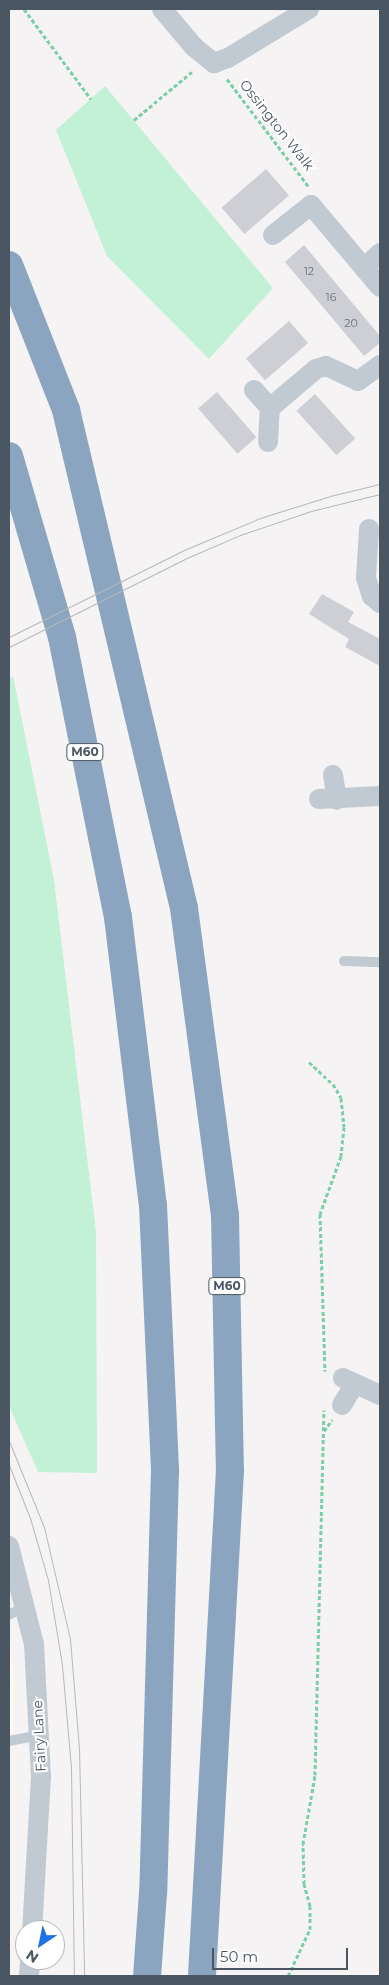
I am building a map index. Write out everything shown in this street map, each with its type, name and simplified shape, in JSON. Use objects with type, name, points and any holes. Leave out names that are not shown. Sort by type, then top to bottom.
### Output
[{"type":"highway","name":"M60","points":[[9,265],[66,410],[184,908],[225,1215],[230,1470],[202,1976]]},
{"type":"highway","name":"M60","points":[[9,456],[62,637],[118,917],[153,1205],[165,1471],[153,1893],[147,1976]]},
{"type":"street","points":[[162,9],[211,60],[228,58],[309,9]]},
{"type":"street","points":[[274,235],[311,205],[380,287]]},
{"type":"street","points":[[364,268],[380,253]]},
{"type":"street","points":[[270,408],[316,368],[326,366],[358,380],[380,365]]},
{"type":"street","points":[[254,390],[270,408],[268,442]]},
{"type":"street","points":[[369,528],[366,578],[372,596],[380,603]]},
{"type":"street","points":[[332,775],[328,799],[380,796]]},
{"type":"street","points":[[333,1405],[341,1380],[380,1395]]},
{"type":"street","name":"Fairy Lane","points":[[9,1546],[17,1610],[34,1644],[41,1776],[33,1920]]},
{"type":"lane","points":[[344,961],[380,962]]},
{"type":"lane","points":[[9,1741],[39,1735]]},
{"type":"path","points":[[24,9],[91,99]]},
{"type":"path","points":[[134,120],[211,60]]},
{"type":"path","name":"Ossington Walk","points":[[211,60],[309,184],[311,205]]},
{"type":"path","points":[[309,1062],[337,1091],[344,1127],[341,1156],[320,1214],[341,1380]]},
{"type":"path","points":[[288,1976],[310,1929],[310,1906],[304,1884],[304,1844],[315,1775],[333,1405]]},
{"type":"shaded area","points":[[9,1629],[14,1682],[13,1732],[9,1735]]},
{"type":"green space","points":[[105,86],[273,288],[209,359],[107,256],[56,130]]},
{"type":"green space","points":[[13,676],[54,880],[96,1232],[97,1473],[38,1472],[9,1406],[9,678]]},
{"type":"building","points":[[266,169],[289,195],[244,234],[221,208]]},
{"type":"building","points":[[304,245],[380,336],[380,343],[364,356],[285,262]]},
{"type":"building","points":[[289,321],[308,343],[265,380],[246,358]]},
{"type":"building","points":[[217,392],[256,437],[237,454],[198,408]]},
{"type":"building","points":[[315,394],[355,439],[337,455],[296,411]]},
{"type":"building","points":[[322,594],[354,612],[348,622],[380,639],[380,666],[345,647],[349,639],[309,614]]},
{"type":"tram line","points":[[9,637],[184,550],[260,518],[330,496],[380,484]]},
{"type":"tram line","points":[[9,647],[189,557],[240,535],[311,511],[380,494]]},
{"type":"tram line","points":[[9,1441],[44,1527],[70,1639],[79,1748],[84,1976]]},
{"type":"tram line","points":[[9,1465],[30,1518],[48,1580],[62,1665],[71,1767],[74,1976]]}]
